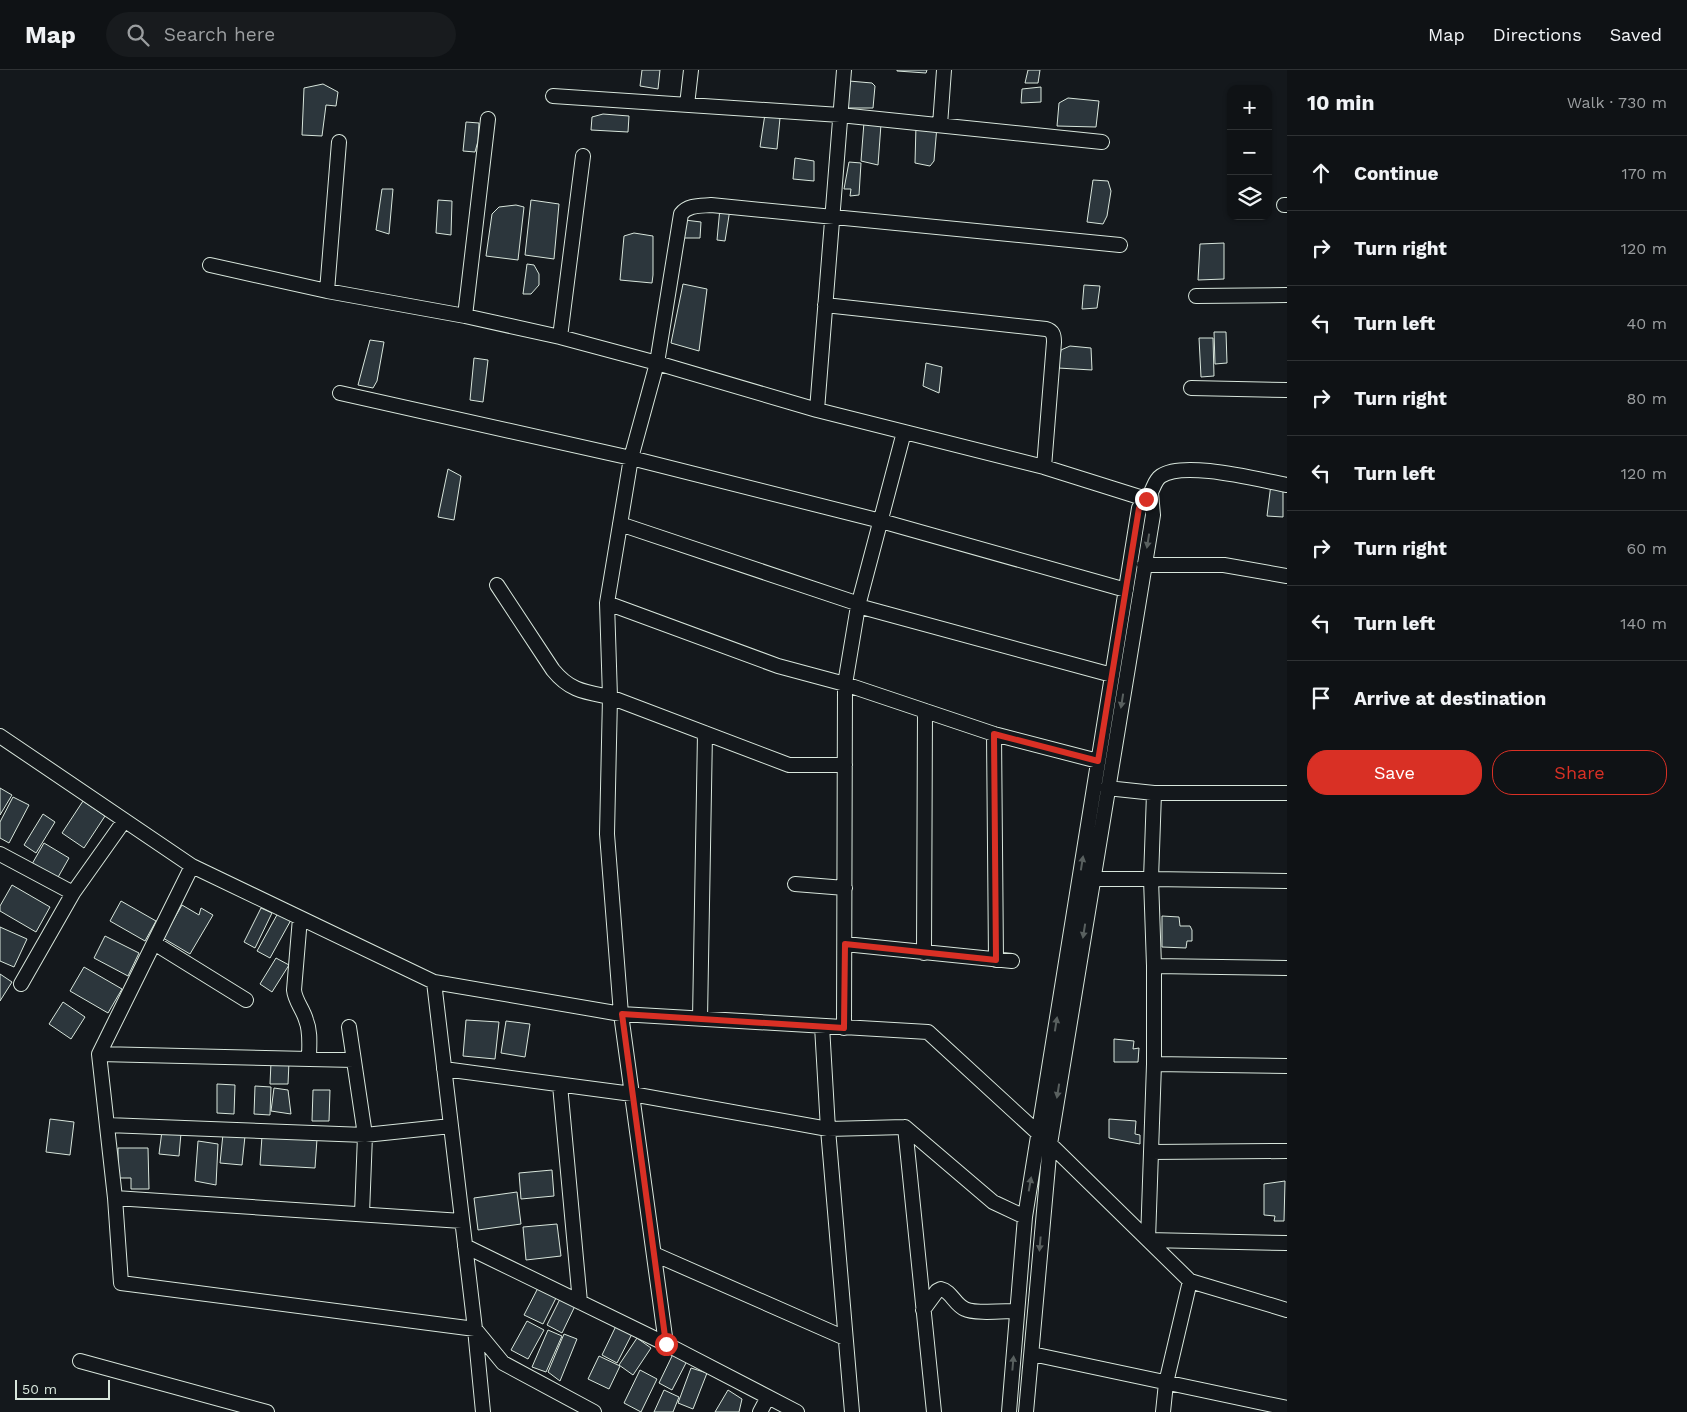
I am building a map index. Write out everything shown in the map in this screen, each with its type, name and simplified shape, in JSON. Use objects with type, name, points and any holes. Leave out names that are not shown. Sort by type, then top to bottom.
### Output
[{"type":"street","points":[[687,105],[691,70]]},
{"type":"street","points":[[818,410],[844,70]]},
{"type":"street","points":[[940,125],[944,70]]},
{"type":"street","points":[[553,96],[840,115],[1102,142]]},
{"type":"street","points":[[465,316],[488,119]]},
{"type":"street","points":[[326,292],[340,142]]},
{"type":"street","points":[[560,337],[582,156]]},
{"type":"street","points":[[666,1344],[622,1014],[607,834],[610,697],[607,603],[631,458],[657,363],[679,220],[685,209],[711,205],[1120,245]]},
{"type":"street","points":[[210,265],[326,292],[465,316],[560,337],[818,410],[1044,466],[1139,495],[1153,514],[1092,879],[1044,1139],[1025,1217],[1009,1412]]},
{"type":"street","points":[[1196,296],[1287,295]]},
{"type":"street","points":[[825,305],[1051,330],[1054,342],[1044,466]]},
{"type":"street","points":[[1191,388],[1287,390]]},
{"type":"street","points":[[340,393],[631,458],[881,521],[1126,590]]},
{"type":"street","points":[[844,1028],[845,684],[859,605],[904,432]]},
{"type":"street","points":[[1026,1412],[1032,1354],[1044,1139],[1098,761],[1139,508],[1139,495],[1162,474],[1186,469],[1287,485]]},
{"type":"street","points":[[620,524],[859,605],[1112,675]]},
{"type":"street","points":[[1144,565],[1224,565],[1287,576]]},
{"type":"street","points":[[497,585],[560,678],[580,691],[610,697],[789,765],[845,765]]},
{"type":"street","points":[[607,603],[778,666],[845,684],[994,734],[1098,761]]},
{"type":"street","points":[[924,953],[925,711]]},
{"type":"street","points":[[700,1019],[705,733]]},
{"type":"street","points":[[994,734],[996,960]]},
{"type":"street","points":[[0,736],[192,866],[434,982],[622,1014],[928,1032],[1044,1139],[1190,1281],[1287,1310]]},
{"type":"street","points":[[1108,788],[1154,793],[1287,793]]},
{"type":"street","points":[[1148,1240],[1154,1064],[1154,966],[1151,879],[1154,793]]},
{"type":"street","points":[[21,984],[73,893],[124,821]]},
{"type":"street","points":[[0,854],[73,893]]},
{"type":"street","points":[[192,866],[99,1054],[115,1198],[121,1283],[475,1329],[503,1363],[594,1412]]},
{"type":"street","points":[[1092,879],[1287,881]]},
{"type":"street","points":[[795,884],[845,888]]},
{"type":"street","points":[[300,918],[294,990],[308,1028],[309,1059]]},
{"type":"street","points":[[154,943],[246,1000]]},
{"type":"street","points":[[845,944],[1012,961]]},
{"type":"street","points":[[1154,966],[1287,968]]},
{"type":"street","points":[[434,982],[483,1412]]},
{"type":"street","points":[[822,1026],[844,1338],[852,1412]]},
{"type":"street","points":[[349,1027],[364,1135],[362,1214]]},
{"type":"street","points":[[99,1054],[354,1060]]},
{"type":"street","points":[[1154,1064],[1287,1066]]},
{"type":"street","points":[[444,1069],[632,1094],[828,1129],[905,1127],[993,1202],[1025,1217]]},
{"type":"street","points":[[560,1085],[580,1302]]},
{"type":"street","points":[[107,1125],[364,1135],[451,1126]]},
{"type":"street","points":[[905,1127],[934,1412]]},
{"type":"street","points":[[1151,1152],[1287,1151]]},
{"type":"street","points":[[115,1198],[462,1221]]},
{"type":"street","points":[[1148,1240],[1287,1243]]},
{"type":"street","points":[[465,1246],[666,1344],[797,1412]]},
{"type":"street","points":[[654,1254],[844,1338]]},
{"type":"street","points":[[1163,1412],[1166,1383],[1190,1281]]},
{"type":"street","points":[[923,1310],[936,1291],[941,1289],[945,1290],[958,1305],[969,1311],[1017,1311]]},
{"type":"street","points":[[1032,1354],[1166,1383],[1251,1406],[1287,1408]]},
{"type":"street","points":[[80,1361],[267,1412]]},
{"type":"street","points":[[760,1412],[768,1397]]},
{"type":"building","points":[[642,70],[660,70],[658,89],[640,86]]},
{"type":"building","points":[[897,70],[927,70],[926,73]]},
{"type":"building","points":[[1028,70],[1040,70],[1038,83],[1025,83]]},
{"type":"building","points":[[849,81],[872,83],[875,86],[873,108],[846,108]]},
{"type":"building","points":[[323,84],[338,92],[336,106],[326,105],[322,136],[302,135],[304,88]]},
{"type":"building","points":[[1041,87],[1041,102],[1021,103],[1022,89]]},
{"type":"building","points":[[1068,98],[1099,101],[1096,127],[1057,126],[1059,103]]},
{"type":"building","points":[[603,114],[629,116],[628,132],[591,130],[592,117]]},
{"type":"building","points":[[765,114],[780,118],[777,149],[760,147]]},
{"type":"building","points":[[466,122],[479,123],[475,152],[463,151]]},
{"type":"building","points":[[864,122],[881,124],[878,165],[861,161]]},
{"type":"building","points":[[916,125],[937,126],[934,161],[930,166],[915,163]]},
{"type":"building","points":[[795,158],[814,161],[814,181],[793,179]]},
{"type":"building","points":[[849,162],[861,163],[859,195],[850,196],[851,189],[844,189]]},
{"type":"building","points":[[1093,180],[1108,181],[1111,191],[1107,216],[1103,224],[1087,222]]},
{"type":"building","points":[[382,189],[393,189],[389,234],[376,230]]},
{"type":"building","points":[[438,200],[452,201],[451,235],[436,233]]},
{"type":"building","points":[[531,200],[559,204],[554,259],[525,255]]},
{"type":"building","points":[[516,205],[524,207],[518,260],[486,256],[492,214],[499,207]]},
{"type":"building","points":[[720,208],[730,209],[725,241],[717,240]]},
{"type":"building","points":[[685,220],[701,222],[700,238],[684,238]]},
{"type":"building","points":[[634,233],[653,236],[652,283],[620,280],[624,236]]},
{"type":"building","points":[[1224,243],[1224,279],[1198,280],[1200,244]]},
{"type":"building","points":[[527,264],[534,265],[539,274],[539,285],[531,294],[523,294]]},
{"type":"building","points":[[683,284],[707,289],[699,351],[671,343]]},
{"type":"building","points":[[1084,285],[1100,286],[1097,308],[1082,309]]},
{"type":"building","points":[[1214,332],[1226,332],[1227,363],[1215,364]]},
{"type":"building","points":[[1199,338],[1213,338],[1214,376],[1201,377]]},
{"type":"building","points":[[370,340],[384,342],[377,381],[373,388],[358,385]]},
{"type":"building","points":[[1070,346],[1091,348],[1092,370],[1058,368],[1061,350]]},
{"type":"building","points":[[474,358],[488,360],[483,402],[470,400]]},
{"type":"building","points":[[926,363],[942,367],[939,393],[923,386]]},
{"type":"building","points":[[448,469],[461,476],[454,520],[438,517]]},
{"type":"building","points":[[1271,484],[1283,486],[1283,517],[1267,516]]},
{"type":"building","points":[[0,788],[12,795],[0,815]]},
{"type":"building","points":[[13,797],[29,805],[9,843],[0,838],[0,822]]},
{"type":"building","points":[[83,801],[105,816],[84,848],[62,833]]},
{"type":"building","points":[[43,814],[55,822],[36,853],[24,845]]},
{"type":"building","points":[[44,843],[69,858],[57,879],[32,864]]},
{"type":"building","points":[[12,885],[50,907],[36,932],[0,911],[0,906]]},
{"type":"building","points":[[121,901],[156,921],[145,941],[110,921]]},
{"type":"building","points":[[182,905],[199,915],[201,908],[213,915],[190,954],[163,938]]},
{"type":"building","points":[[261,908],[272,913],[255,948],[244,942]]},
{"type":"building","points":[[278,913],[291,920],[270,958],[257,951]]},
{"type":"building","points":[[1162,916],[1179,917],[1180,926],[1190,926],[1192,941],[1187,941],[1186,948],[1162,947]]},
{"type":"building","points":[[0,927],[27,939],[14,967],[0,961]]},
{"type":"building","points":[[105,936],[139,953],[128,976],[94,958]]},
{"type":"building","points":[[276,958],[289,965],[272,992],[260,984]]},
{"type":"building","points":[[84,967],[122,989],[108,1013],[70,991]]},
{"type":"building","points":[[0,974],[12,982],[0,1001]]},
{"type":"building","points":[[63,1002],[85,1017],[71,1039],[49,1024]]},
{"type":"building","points":[[466,1020],[499,1022],[495,1059],[463,1056]]},
{"type":"building","points":[[506,1021],[530,1024],[525,1057],[501,1053]]},
{"type":"building","points":[[1114,1039],[1134,1041],[1133,1049],[1139,1048],[1138,1062],[1114,1062]]},
{"type":"building","points":[[271,1062],[289,1062],[288,1084],[270,1084]]},
{"type":"building","points":[[217,1084],[235,1085],[234,1114],[217,1113]]},
{"type":"building","points":[[255,1086],[271,1087],[270,1115],[254,1114]]},
{"type":"building","points":[[274,1088],[288,1090],[291,1114],[271,1111]]},
{"type":"building","points":[[313,1090],[330,1090],[329,1121],[312,1121]]},
{"type":"building","points":[[50,1119],[74,1122],[70,1155],[46,1152]]},
{"type":"building","points":[[1109,1119],[1136,1121],[1135,1134],[1140,1135],[1140,1144],[1109,1138]]},
{"type":"building","points":[[162,1131],[181,1133],[179,1156],[159,1154]]},
{"type":"building","points":[[223,1134],[245,1136],[242,1165],[220,1163]]},
{"type":"building","points":[[262,1136],[317,1139],[315,1168],[260,1165]]},
{"type":"building","points":[[198,1141],[218,1144],[216,1185],[195,1181]]},
{"type":"building","points":[[118,1148],[148,1148],[149,1189],[131,1189],[131,1178],[118,1178]]},
{"type":"building","points":[[552,1170],[554,1196],[521,1199],[519,1173]]},
{"type":"building","points":[[1285,1181],[1284,1221],[1274,1221],[1275,1216],[1264,1215],[1264,1184]]},
{"type":"building","points":[[517,1192],[521,1224],[478,1230],[474,1198]]},
{"type":"building","points":[[557,1224],[561,1256],[526,1260],[523,1227]]},
{"type":"building","points":[[539,1286],[557,1296],[543,1324],[524,1315]]},
{"type":"building","points":[[560,1299],[575,1306],[562,1333],[547,1325]]},
{"type":"building","points":[[527,1321],[544,1330],[528,1359],[511,1350]]},
{"type":"building","points":[[616,1326],[632,1334],[617,1363],[602,1355]]},
{"type":"building","points":[[548,1330],[562,1336],[546,1372],[532,1367]]},
{"type":"building","points":[[564,1334],[577,1339],[560,1381],[548,1372]]},
{"type":"building","points":[[637,1338],[651,1348],[633,1375],[619,1365]]},
{"type":"building","points":[[673,1354],[687,1361],[672,1390],[659,1383]]},
{"type":"building","points":[[599,1356],[620,1366],[609,1389],[588,1379]]},
{"type":"building","points":[[691,1368],[707,1373],[693,1409],[678,1403]]},
{"type":"building","points":[[640,1370],[657,1379],[641,1412],[624,1403]]},
{"type":"building","points":[[664,1390],[679,1397],[673,1412],[654,1412]]},
{"type":"building","points":[[728,1390],[742,1399],[739,1412],[715,1412]]},
{"type":"route","points":[[666,1344],[622,1014],[844,1028],[845,944],[996,960],[994,734],[1098,761],[1139,508],[1146,499]]}]
